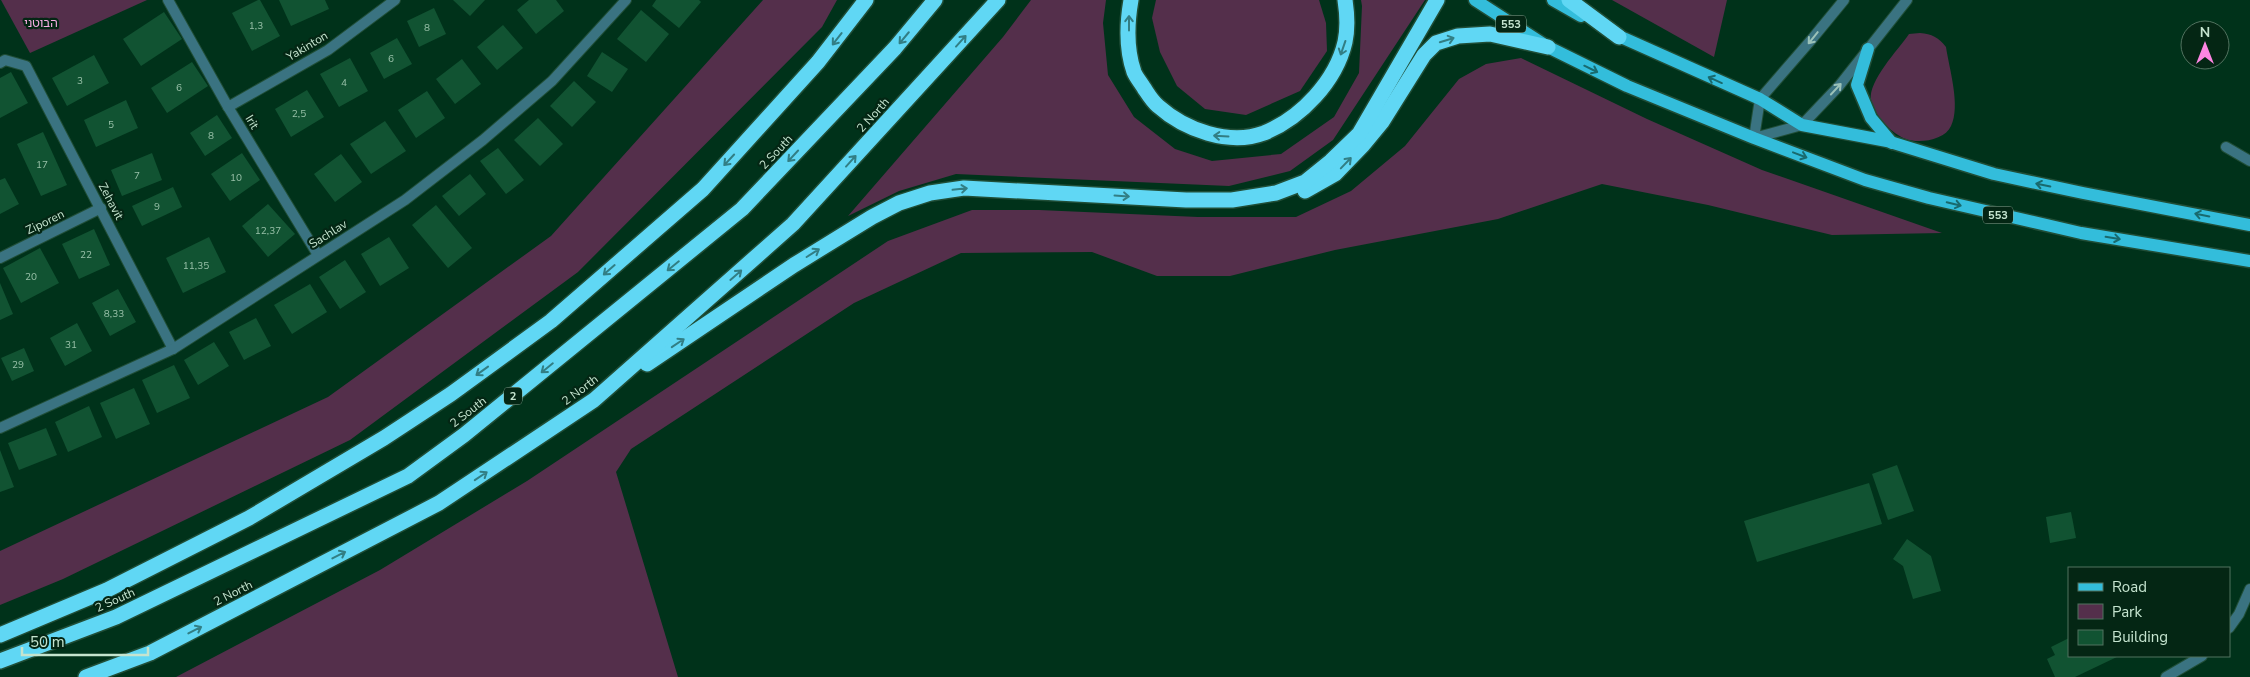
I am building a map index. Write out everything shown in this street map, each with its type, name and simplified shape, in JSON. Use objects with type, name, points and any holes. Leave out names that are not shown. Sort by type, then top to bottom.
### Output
[{"type":"highway","points":[[0,635],[107,590],[249,518],[384,438],[459,388],[551,321],[703,189],[818,62],[866,0]]},
{"type":"highway","name":"2 South","points":[[0,660],[116,617],[408,476],[464,435],[742,209],[895,48],[935,0]]},
{"type":"highway","name":"2 North","points":[[86,677],[150,653],[439,503],[594,400],[794,224],[998,0]]},
{"type":"highway","points":[[1132,0],[1128,18],[1134,73],[1157,106],[1190,127],[1209,135],[1239,136],[1263,133],[1294,116],[1322,88],[1336,68],[1345,41],[1347,15],[1345,0]]},
{"type":"highway","points":[[1186,200],[1232,200],[1276,193],[1305,182],[1331,161],[1359,134],[1436,0]]},
{"type":"highway","points":[[1569,0],[1619,37]]},
{"type":"highway","points":[[594,400],[794,265],[898,202],[930,193],[964,188],[1259,204],[1299,195],[1335,174],[1382,122],[1424,55],[1436,43],[1458,36],[1490,34],[1548,47]]},
{"type":"main road","name":"553","points":[[1475,0],[1548,47],[1627,86],[1754,138],[1865,180],[1929,198],[2081,233],[2250,261]]},
{"type":"main road","points":[[1553,0],[1619,37],[1760,99],[1802,124],[1892,143],[1994,174],[2250,225]]},
{"type":"main road","points":[[1868,49],[1857,85],[1871,118],[1892,143]]},
{"type":"main road","points":[[2230,258],[2250,267]]},
{"type":"street","name":"Irit","points":[[168,0],[228,107],[318,255]]},
{"type":"street","name":"Yakinton","points":[[228,107],[328,50],[395,0]]},
{"type":"street","name":"Sachlav","points":[[0,428],[173,349],[405,200],[483,140],[552,81],[626,0]]},
{"type":"street","points":[[1844,0],[1760,99],[1754,138],[1802,124],[1839,86],[1907,0]]},
{"type":"street","name":"Zehavit","points":[[0,63],[5,60],[26,66],[173,349]]},
{"type":"street","points":[[2226,147],[2250,161]]},
{"type":"street","name":"Ziporen","points":[[0,258],[101,208]]},
{"type":"street","points":[[2230,627],[2239,614],[2250,589]]},
{"type":"street","points":[[2166,677],[2200,657]]},
{"type":"green space","name":"הבוטני","points":[[1,0],[147,0],[30,53]]},
{"type":"green space","points":[[763,0],[837,0],[822,27],[578,272],[350,440],[63,579],[0,605],[0,551],[328,397],[551,236]]},
{"type":"green space","points":[[1031,0],[1106,0],[1103,23],[1108,75],[1134,117],[1175,149],[1212,161],[1281,154],[1334,117],[1359,73],[1361,0],[1425,0],[1333,140],[1290,171],[1229,186],[956,174],[899,191],[848,216],[1003,37]]},
{"type":"green space","points":[[1156,0],[1319,0],[1326,23],[1327,51],[1300,91],[1246,115],[1205,109],[1177,86],[1160,52],[1152,18]]},
{"type":"green space","points":[[1612,0],[1727,0],[1714,57]]},
{"type":"green space","points":[[1920,33],[1934,37],[1946,47],[1955,98],[1954,118],[1948,131],[1938,138],[1924,141],[1906,139],[1895,133],[1880,118],[1871,100],[1874,84],[1885,66],[1909,34]]},
{"type":"green space","points":[[1521,58],[1647,119],[1762,170],[1942,233],[1832,235],[1708,205],[1602,184],[1498,219],[1335,250],[1230,276],[1157,276],[1092,252],[961,253],[854,303],[631,449],[616,472],[678,677],[176,677],[380,570],[527,481],[888,241],[972,210],[1039,210],[1198,217],[1296,217],[1351,191],[1405,146],[1459,79],[1486,64]]},
{"type":"building","points":[[260,0],[280,36],[252,51],[232,13]]},
{"type":"building","points":[[279,0],[325,0],[329,9],[291,26]]},
{"type":"building","points":[[453,0],[485,0],[470,16]]},
{"type":"building","points":[[529,0],[556,0],[564,11],[536,34],[517,10]]},
{"type":"building","points":[[656,0],[699,0],[701,2],[679,28],[652,6]]},
{"type":"building","points":[[434,8],[446,34],[419,47],[407,21]]},
{"type":"building","points":[[641,10],[669,34],[646,62],[617,39]]},
{"type":"building","points":[[164,12],[182,39],[141,66],[123,39]]},
{"type":"building","points":[[503,25],[523,48],[497,70],[477,47]]},
{"type":"building","points":[[397,38],[412,64],[384,79],[370,53]]},
{"type":"building","points":[[602,52],[628,69],[612,92],[587,76]]},
{"type":"building","points":[[94,55],[109,83],[67,106],[52,78]]},
{"type":"building","points":[[350,58],[368,91],[339,107],[320,74]]},
{"type":"building","points":[[462,59],[481,84],[455,104],[436,79]]},
{"type":"building","points":[[192,62],[208,86],[167,113],[151,88]]},
{"type":"building","points":[[11,72],[28,103],[0,118],[0,78]]},
{"type":"building","points":[[574,81],[596,102],[572,127],[550,106]]},
{"type":"building","points":[[307,90],[324,117],[291,137],[275,109]]},
{"type":"building","points":[[427,91],[445,118],[416,138],[398,110]]},
{"type":"building","points":[[126,100],[138,128],[96,147],[84,120]]},
{"type":"building","points":[[217,115],[232,138],[205,156],[190,133]]},
{"type":"building","points":[[538,118],[563,144],[540,166],[514,140]]},
{"type":"building","points":[[385,121],[406,151],[371,174],[350,144]]},
{"type":"building","points":[[43,132],[67,185],[41,196],[17,144]]},
{"type":"building","points":[[498,148],[524,180],[506,194],[480,161]]},
{"type":"building","points":[[152,153],[162,180],[122,196],[111,170]]},
{"type":"building","points":[[242,153],[260,180],[230,201],[211,174]]},
{"type":"building","points":[[341,154],[362,182],[335,202],[314,174]]},
{"type":"building","points":[[470,174],[486,194],[459,216],[442,196]]},
{"type":"building","points":[[5,178],[19,204],[0,214],[0,180]]},
{"type":"building","points":[[173,187],[182,207],[142,226],[132,206]]},
{"type":"building","points":[[268,204],[295,234],[268,257],[242,226]]},
{"type":"building","points":[[436,205],[472,248],[448,268],[412,225]]},
{"type":"building","points":[[94,229],[110,265],[79,279],[62,244]]},
{"type":"building","points":[[209,237],[226,272],[183,293],[166,258]]},
{"type":"building","points":[[389,237],[409,268],[380,286],[361,254]]},
{"type":"building","points":[[40,248],[59,283],[21,303],[3,268]]},
{"type":"building","points":[[345,260],[366,292],[340,309],[319,277]]},
{"type":"building","points":[[0,283],[13,314],[0,320]]},
{"type":"building","points":[[310,284],[327,312],[292,334],[274,305]]},
{"type":"building","points":[[118,289],[136,322],[110,336],[92,303]]},
{"type":"building","points":[[256,318],[271,346],[244,360],[229,332]]},
{"type":"building","points":[[77,323],[92,351],[65,366],[50,338]]},
{"type":"building","points":[[214,342],[229,366],[198,385],[184,360]]},
{"type":"building","points":[[24,348],[34,371],[12,381],[1,358]]},
{"type":"building","points":[[174,365],[190,398],[157,413],[142,380]]},
{"type":"building","points":[[134,388],[150,424],[116,439],[100,403]]},
{"type":"building","points":[[89,406],[102,437],[68,452],[55,422]]},
{"type":"building","points":[[46,428],[57,455],[19,470],[8,443]]},
{"type":"building","points":[[0,450],[14,487],[0,492]]},
{"type":"building","points":[[1897,465],[1914,511],[1888,520],[1872,474]]},
{"type":"building","points":[[1869,483],[1882,524],[1757,562],[1744,521]]},
{"type":"building","points":[[2071,512],[2076,538],[2050,543],[2046,517]]},
{"type":"building","points":[[1907,539],[1931,556],[1941,591],[1913,599],[1903,566],[1893,559]]},
{"type":"building","points":[[2068,638],[2068,657],[2117,657],[2075,677],[2055,677],[2047,659],[2055,655],[2051,647]]}]
